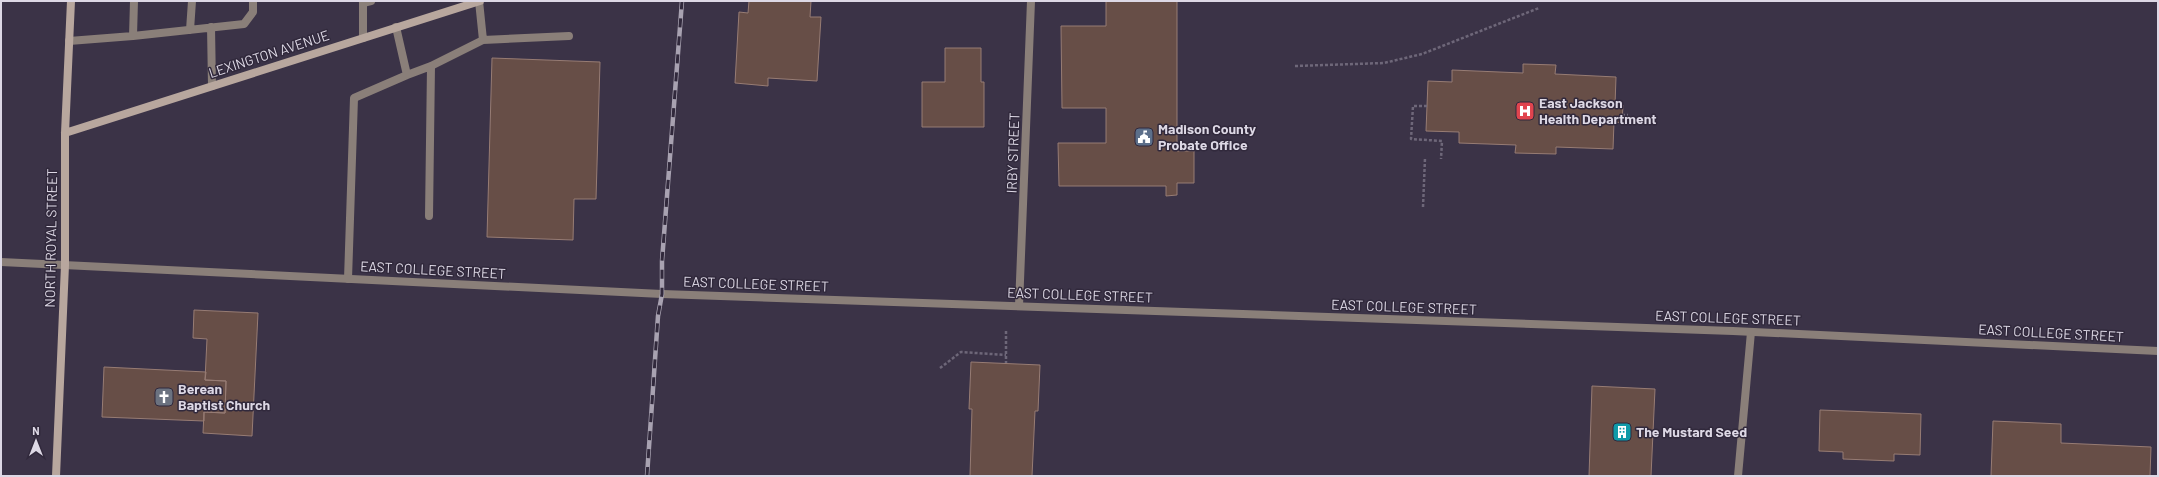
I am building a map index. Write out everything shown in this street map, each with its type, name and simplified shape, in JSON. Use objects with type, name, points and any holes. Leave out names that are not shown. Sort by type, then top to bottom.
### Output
[{"type":"main road","name":"NORTH ROYAL STREET","points":[[56,476],[65,265],[65,132],[71,1]]},
{"type":"main road","name":"LEXINGTON AVENUE","points":[[65,132],[480,1]]},
{"type":"street","points":[[134,1],[134,36]]},
{"type":"street","points":[[190,30],[192,1]]},
{"type":"street","points":[[69,41],[134,36],[244,24],[253,12],[253,1]]},
{"type":"street","points":[[480,1],[483,40]]},
{"type":"street","name":"IRBY STREET","points":[[1019,306],[1031,1]]},
{"type":"street","points":[[363,38],[366,2]]},
{"type":"street","points":[[211,27],[212,86]]},
{"type":"street","points":[[396,27],[407,75]]},
{"type":"street","points":[[348,279],[354,98],[431,66],[483,40],[569,36]]},
{"type":"street","points":[[429,216],[431,66]]},
{"type":"street","name":"EAST COLLEGE STREET","points":[[1,262],[654,293],[1751,332],[2158,351]]},
{"type":"street","points":[[1738,476],[1751,332]]},
{"type":"path","points":[[1295,66],[1384,63],[1422,54],[1539,8]]},
{"type":"path","points":[[1427,106],[1414,106],[1411,138],[1442,140],[1441,159]]},
{"type":"path","points":[[1622,116],[1628,116]]},
{"type":"path","points":[[1423,207],[1425,158]]},
{"type":"path","points":[[1006,331],[1006,363]]},
{"type":"path","points":[[940,368],[961,352],[1006,355]]},
{"type":"building","points":[[749,1],[811,1],[810,17],[821,17],[817,81],[768,78],[768,86],[735,83],[739,12],[748,13]]},
{"type":"building","points":[[1106,1],[1177,1],[1177,151],[1194,151],[1194,183],[1177,183],[1177,195],[1166,196],[1166,186],[1059,186],[1058,143],[1106,143],[1106,108],[1062,108],[1061,26],[1106,26]]},
{"type":"building","points":[[945,48],[981,48],[981,82],[984,82],[984,127],[922,127],[922,82],[945,82]]},
{"type":"building","points":[[492,58],[600,62],[596,199],[574,199],[573,240],[487,237]]},
{"type":"building","name":"East Jackson Health Department","points":[[1523,64],[1556,65],[1555,74],[1616,77],[1615,105],[1623,105],[1622,123],[1614,122],[1613,149],[1556,147],[1556,154],[1515,153],[1516,145],[1459,143],[1459,132],[1426,131],[1428,81],[1452,82],[1452,70],[1523,73]]},
{"type":"building","points":[[194,310],[258,313],[252,436],[203,433],[204,412],[225,413],[226,381],[205,380],[207,339],[193,338]]},
{"type":"building","points":[[971,362],[1040,365],[1038,411],[1035,411],[1032,476],[970,476],[972,409],[969,409]]},
{"type":"building","name":"Berean Baptist Church","points":[[104,367],[206,372],[205,380],[226,381],[225,413],[204,412],[204,421],[102,417]]},
{"type":"building","name":"The Mustard Seed","points":[[1592,386],[1655,389],[1651,476],[1589,476]]},
{"type":"building","points":[[1820,410],[1921,414],[1920,455],[1894,454],[1894,461],[1843,459],[1843,452],[1819,451]]},
{"type":"building","points":[[1993,421],[2061,424],[2061,443],[2151,447],[2150,476],[1991,476]]},
{"type":"railway","points":[[647,476],[658,316],[662,294],[662,261],[682,1]]},
{"type":"place","name":"East Jackson Health Department","points":[[1525,111]]},
{"type":"place","name":"Madison County Probate Office","points":[[1144,137]]},
{"type":"place","name":"Berean Baptist Church","points":[[164,397]]},
{"type":"place","name":"The Mustard Seed","points":[[1622,432]]}]
